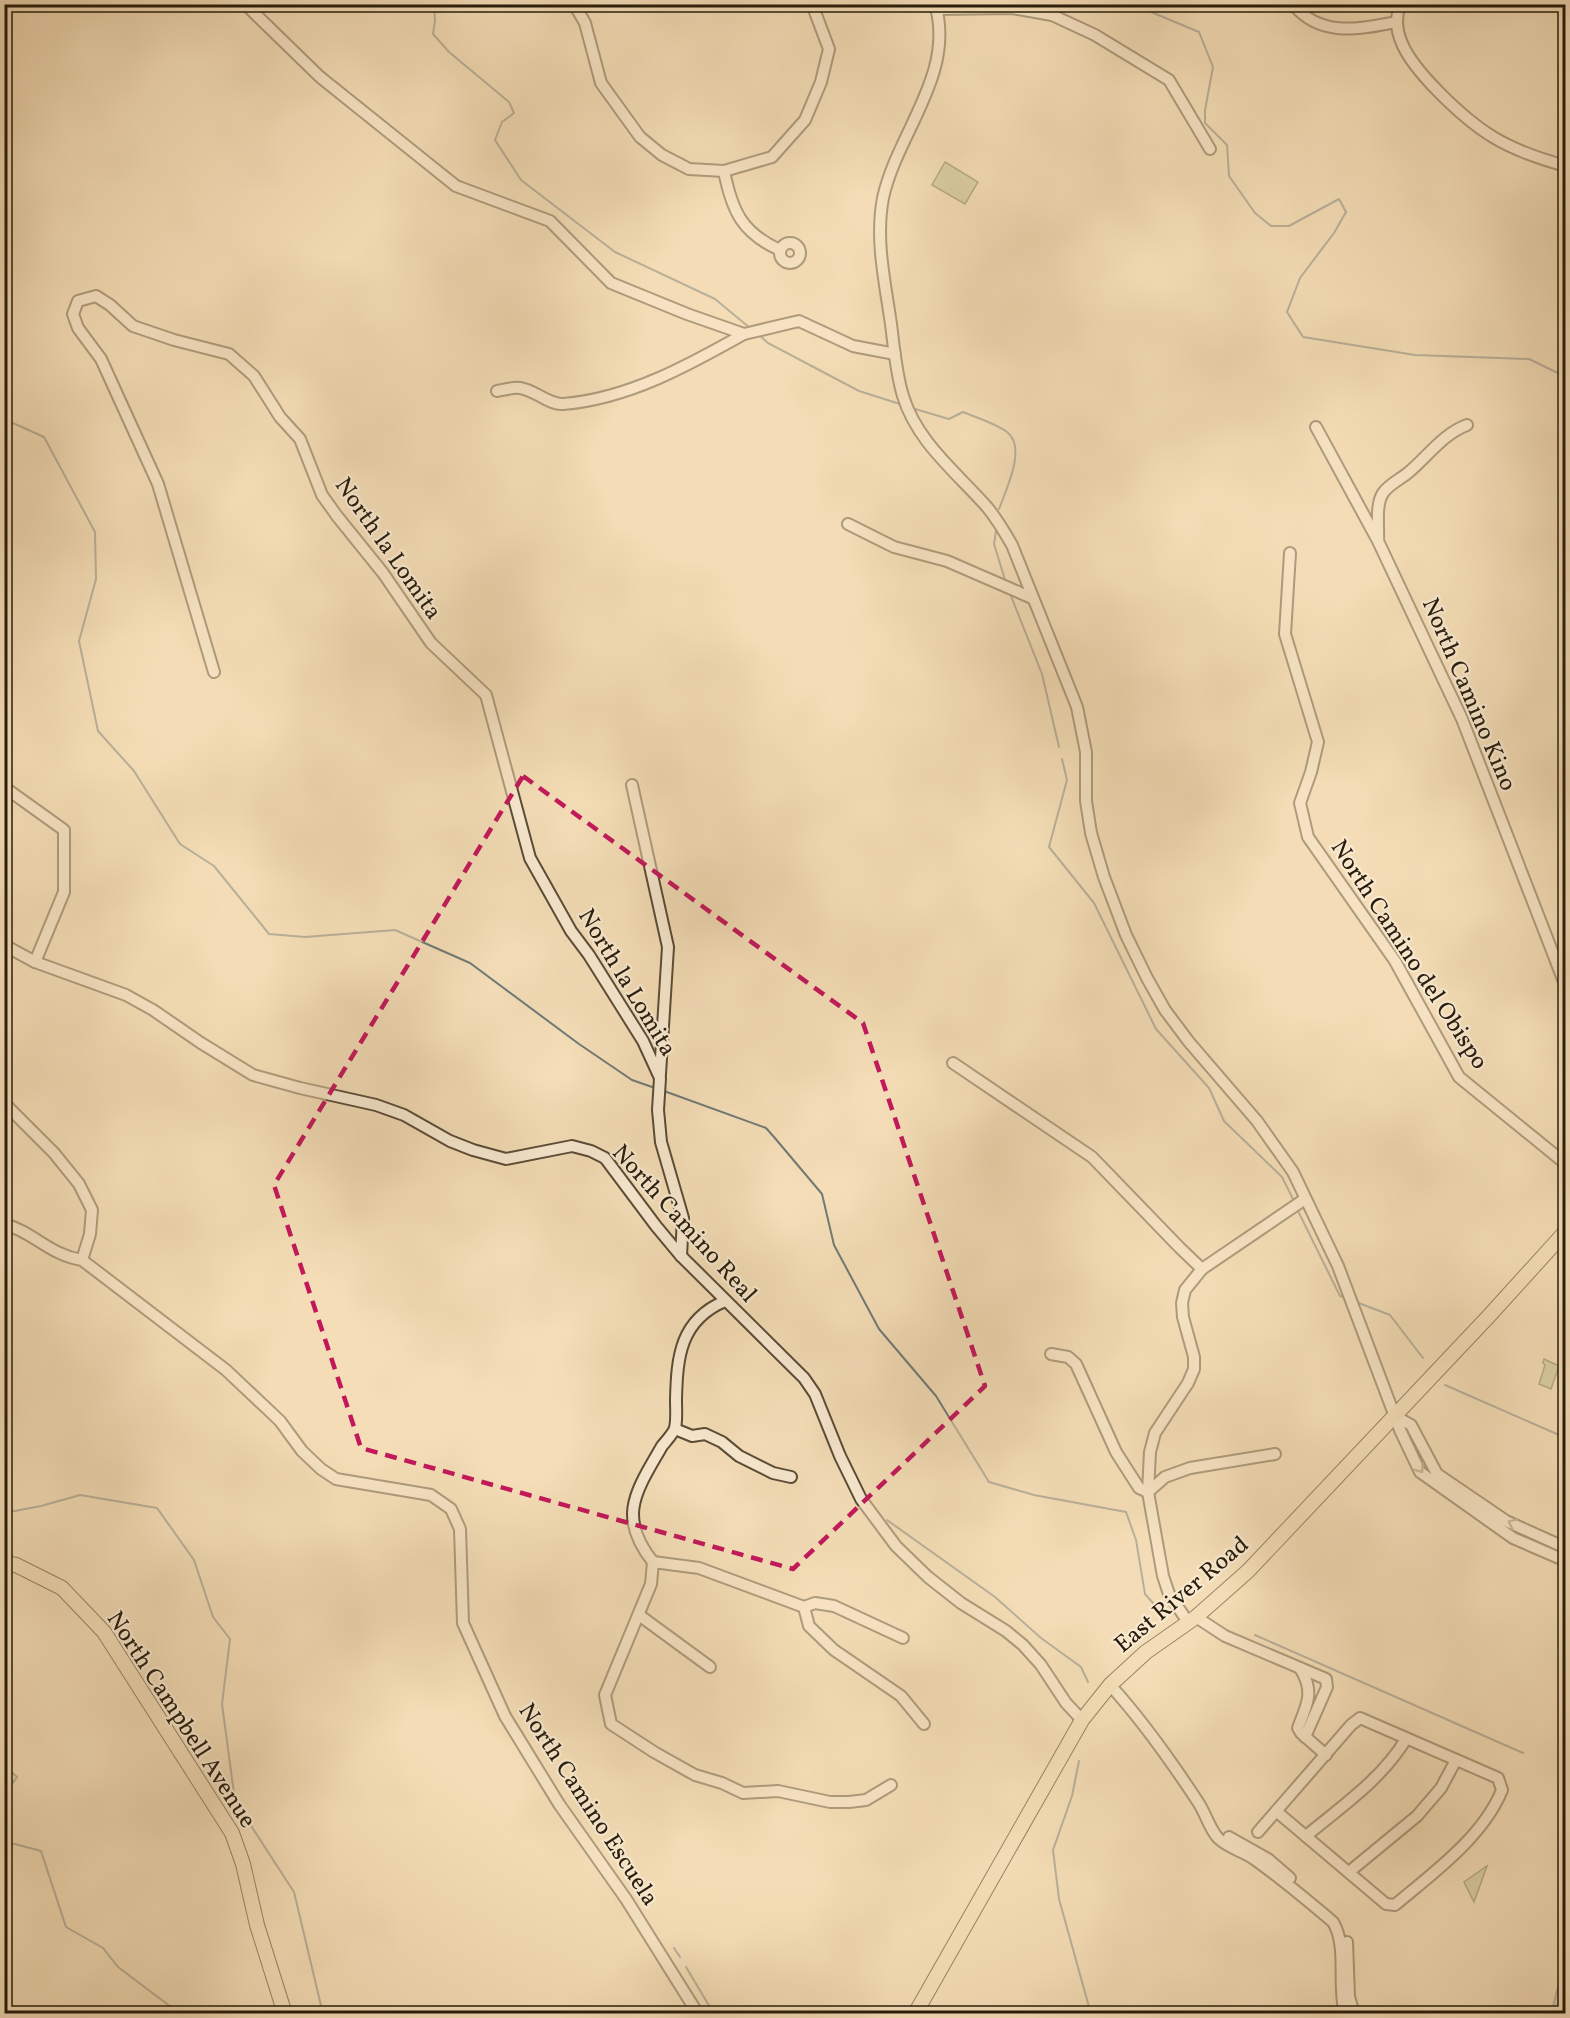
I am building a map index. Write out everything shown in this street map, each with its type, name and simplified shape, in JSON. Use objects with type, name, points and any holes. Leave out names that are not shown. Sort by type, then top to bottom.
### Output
[{"type":"main road","name":"East River Road","points":[[915,2013],[1082,1720],[1110,1685],[1146,1652],[1192,1619],[1248,1571],[1566,1231]]},
{"type":"main road","name":"North Campbell Avenue","points":[[4,1563],[16,1565],[62,1587],[104,1632],[232,1833],[285,2013]]},
{"type":"street","points":[[245,4],[320,76],[456,186],[550,221],[611,283],[744,334]]},
{"type":"street","points":[[574,4],[585,23],[601,83],[639,137],[662,155],[688,169],[724,171],[772,158],[805,120],[821,82],[829,49],[812,4]]},
{"type":"street","points":[[1293,4],[1311,21],[1329,28],[1357,30],[1396,22]]},
{"type":"street","points":[[1400,4],[1396,22],[1401,42],[1418,68],[1467,119],[1528,155],[1566,166]]},
{"type":"street","points":[[1210,149],[1169,80],[1095,35],[1052,15],[1042,13],[1012,8],[935,7],[939,26],[935,68],[929,88],[906,133],[884,195],[879,224],[895,354],[903,395],[916,427],[1000,524],[1012,545],[1077,708],[1086,752],[1086,801],[1091,833],[1104,877],[1128,939],[1166,1010],[1189,1042],[1272,1139],[1293,1172],[1338,1266],[1395,1416],[1420,1472],[1513,1538],[1566,1561]]},
{"type":"street","points":[[724,171],[729,196],[743,224],[765,244],[780,250]]},
{"type":"street","name":"North la Lomita","points":[[214,672],[158,484],[101,359],[78,328],[73,314],[78,302],[96,296],[110,305],[133,326],[174,340],[229,354],[254,376],[280,417],[300,439],[322,495],[337,516],[382,573],[431,643],[486,695],[530,858],[571,930],[643,1041],[660,1078],[658,1110],[661,1142],[683,1218],[681,1256]]},
{"type":"street","points":[[497,391],[520,388],[560,404],[594,400],[644,384],[695,361],[744,334],[799,321],[854,346],[895,354]]},
{"type":"street","points":[[1378,540],[1379,502],[1383,493],[1410,472],[1427,453],[1454,430],[1467,425]]},
{"type":"street","name":"North Camino Kino","points":[[1316,427],[1378,540],[1462,719],[1566,987]]},
{"type":"street","points":[[848,524],[894,547],[947,561],[1032,598]]},
{"type":"street","name":"North Camino del Obispo","points":[[1290,553],[1286,634],[1318,742],[1300,803],[1308,837],[1395,961],[1459,1077],[1566,1164]]},
{"type":"street","points":[[632,785],[668,947],[660,1078]]},
{"type":"street","points":[[4,787],[64,830],[64,892],[35,962]]},
{"type":"street","name":"North Camino Real","points":[[4,945],[35,962],[126,995],[253,1074],[300,1088],[375,1105],[404,1115],[450,1141],[506,1159],[572,1146],[605,1158],[681,1256],[804,1378],[815,1394],[840,1456],[861,1499],[896,1546],[928,1577],[961,1603],[1006,1631],[1023,1645],[1041,1665],[1066,1703],[1082,1720]]},
{"type":"street","points":[[953,1063],[1092,1157],[1202,1269]]},
{"type":"street","points":[[4,1103],[54,1153],[79,1184],[92,1210],[90,1234],[82,1260]]},
{"type":"street","points":[[1305,1198],[1202,1269],[1185,1290],[1182,1303],[1183,1317],[1194,1357],[1194,1369],[1188,1383],[1155,1432],[1150,1452],[1148,1492],[1163,1576],[1169,1594],[1192,1619],[1326,1680],[1327,1687],[1305,1737]]},
{"type":"street","name":"North Camino Escuela","points":[[4,1224],[21,1228],[40,1244],[68,1258],[82,1260],[226,1370],[280,1421],[302,1451],[336,1479],[431,1495],[451,1509],[460,1529],[463,1623],[505,1716],[559,1804],[626,1899],[698,2013]]},
{"type":"street","points":[[725,1301],[710,1308],[697,1319],[681,1349],[677,1363],[675,1429],[645,1475],[633,1501],[631,1515],[635,1532],[643,1549],[653,1562],[651,1584],[605,1695],[611,1724],[695,1775],[722,1783],[743,1793],[778,1791],[830,1802],[866,1800],[891,1785]]},
{"type":"street","points":[[1050,1354],[1068,1357],[1076,1364],[1116,1452],[1139,1488],[1148,1492]]},
{"type":"street","points":[[1395,1416],[1411,1425],[1437,1474],[1506,1521],[1566,1548]]},
{"type":"street","points":[[675,1429],[692,1436],[705,1434],[722,1442],[739,1456],[773,1473],[791,1477]]},
{"type":"street","points":[[1148,1492],[1165,1477],[1190,1468],[1275,1454]]},
{"type":"street","points":[[653,1562],[699,1568],[804,1607],[815,1603],[834,1606],[903,1638]]},
{"type":"street","points":[[804,1607],[809,1626],[834,1650],[902,1696],[924,1724]]},
{"type":"street","points":[[639,1615],[710,1667]]},
{"type":"street","points":[[1300,1667],[1307,1678],[1310,1695],[1298,1728],[1326,1755]]},
{"type":"street","points":[[1110,1685],[1137,1716],[1207,1817],[1209,1826],[1219,1839],[1251,1857],[1333,1922],[1341,1943],[1340,1963],[1345,2013]]},
{"type":"street","points":[[1258,1832],[1276,1811],[1326,1755],[1351,1725],[1360,1718],[1498,1778],[1502,1790],[1495,1808],[1456,1854],[1395,1905],[1386,1904],[1276,1811]]},
{"type":"street","points":[[1306,1836],[1362,1790],[1396,1756],[1406,1739]]},
{"type":"street","points":[[1349,1872],[1417,1816],[1441,1788],[1456,1760]]},
{"type":"street","points":[[1207,1817],[1214,1821],[1223,1833],[1268,1859],[1344,1927],[1347,1943],[1349,1997],[1354,2013]]},
{"type":"highlighted area","points":[[523,776],[863,1023],[985,1386],[793,1569],[361,1448],[274,1185]]},
{"type":"green space","points":[[945,162],[978,182],[965,204],[932,185]]},
{"type":"green space","points":[[1544,1359],[1559,1366],[1551,1389],[1539,1384],[1545,1365]]},
{"type":"green space","points":[[1487,1866],[1474,1902],[1464,1882]]},
{"type":"water","points":[[1565,1961],[1565,2013],[1551,2013]]},
{"type":"waterway","points":[[434,4],[433,34],[449,52],[509,102],[514,113],[502,122],[495,140],[521,180],[615,252],[715,299],[750,328]]},
{"type":"waterway","points":[[1132,4],[1199,32],[1213,67],[1205,110],[1205,123],[1227,145],[1229,176],[1255,213],[1271,226],[1289,226],[1339,199],[1346,212],[1334,233],[1300,278],[1287,312],[1303,337],[1415,355],[1529,359],[1566,377]]},
{"type":"waterway","points":[[759,335],[768,343],[859,391],[900,404]]},
{"type":"waterway","points":[[915,409],[949,419],[963,412],[991,423],[1007,432],[1013,439],[1015,448],[1013,469],[999,509]]},
{"type":"waterway","points":[[4,419],[44,437],[95,532],[96,579],[79,641],[98,731],[134,771],[180,844],[214,866],[269,934],[305,937],[395,930],[470,963],[579,1044],[632,1080],[655,1088]]},
{"type":"waterway","points":[[996,531],[994,544],[1006,583]]},
{"type":"waterway","points":[[1009,591],[1042,674],[1059,747]]},
{"type":"waterway","points":[[1062,759],[1067,780],[1049,847],[1094,903],[1156,1029],[1209,1088],[1224,1121],[1282,1177],[1294,1201]]},
{"type":"waterway","points":[[664,1091],[766,1128],[822,1194],[834,1245],[879,1329],[936,1396],[989,1482],[1034,1495],[1126,1512],[1136,1540],[1145,1594],[1162,1613]]},
{"type":"waterway","points":[[1297,1209],[1340,1296],[1346,1298]]},
{"type":"waterway","points":[[1356,1302],[1390,1315],[1423,1358]]},
{"type":"waterway","points":[[1445,1385],[1566,1438]]},
{"type":"waterway","points":[[4,1513],[80,1495],[157,1508],[194,1560],[213,1617],[230,1639],[222,1704],[235,1801],[294,1892],[323,2014]]},
{"type":"waterway","points":[[887,1520],[995,1597],[1041,1638],[1081,1667],[1088,1682]]},
{"type":"waterway","points":[[1255,1635],[1523,1753]]},
{"type":"waterway","points":[[1079,1761],[1072,1796],[1053,1850],[1059,1899],[1091,2014]]},
{"type":"waterway","points":[[4,1765],[17,1777],[4,1795]]},
{"type":"waterway","points":[[4,1831],[11,1843],[41,1851],[66,1927],[103,1948],[118,1967],[171,2007],[176,2014]]},
{"type":"waterway","points":[[674,1948],[680,1957]]},
{"type":"waterway","points":[[686,1967],[714,2014]]}]
